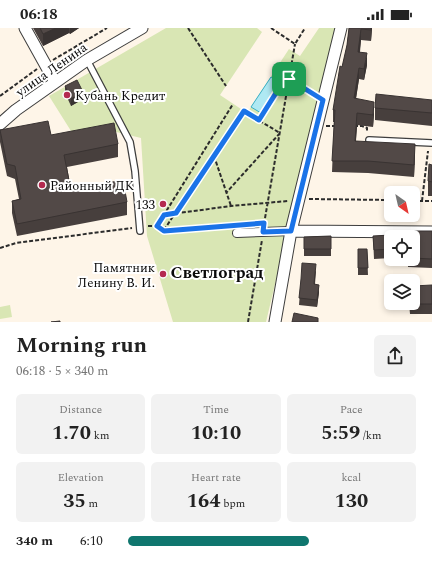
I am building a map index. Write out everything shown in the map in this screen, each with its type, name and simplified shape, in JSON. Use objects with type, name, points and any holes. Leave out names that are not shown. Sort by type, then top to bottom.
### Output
[{"type":"street","points":[[25,28],[55,82]]},
{"type":"street","name":"улица Ленина","points":[[0,124],[16,110],[87,60],[142,28]]},
{"type":"street","points":[[275,322],[291,231],[341,28]]},
{"type":"street","points":[[236,229],[263,232],[432,232]]},
{"type":"lane","points":[[87,60],[130,142],[135,171],[139,229]]},
{"type":"lane","points":[[369,140],[430,143]]},
{"type":"path","points":[[188,28],[226,86]]},
{"type":"path","points":[[271,28],[294,44]]},
{"type":"path","points":[[248,322],[294,44],[305,28]]},
{"type":"path","points":[[275,70],[323,100]]},
{"type":"path","points":[[259,120],[286,77]]},
{"type":"path","points":[[157,226],[233,104]]},
{"type":"path","points":[[164,231],[244,111],[280,133]]},
{"type":"path","points":[[322,126],[336,126]]},
{"type":"path","points":[[350,126],[362,126],[367,128],[367,140],[369,140]]},
{"type":"path","points":[[226,193],[280,133]]},
{"type":"path","points":[[430,143],[422,201],[432,201]]},
{"type":"path","points":[[214,156],[231,206]]},
{"type":"path","points":[[164,215],[231,206],[308,199],[384,200]]},
{"type":"path","points":[[0,248],[16,243],[157,226],[164,231],[236,229]]},
{"type":"green space","points":[[166,28],[257,28],[262,32],[220,95],[247,113],[289,49],[300,56],[319,28],[336,28],[266,322],[173,322],[147,236],[141,138],[104,129],[71,131],[49,96]]},
{"type":"green space","points":[[10,305],[12,317],[0,319],[0,307]]},
{"type":"water","points":[[271,77],[281,83],[261,113],[251,107]]},
{"type":"building","points":[[40,28],[56,28],[43,34]]},
{"type":"building","points":[[349,28],[371,28],[371,30],[361,29],[358,52],[367,53],[364,69],[359,68],[354,98],[374,102],[373,115],[357,113],[355,141],[415,144],[414,165],[368,161],[332,161],[335,110],[333,110],[340,66],[342,67]]},
{"type":"building","points":[[77,80],[83,92],[71,99],[65,86]]},
{"type":"building","points":[[376,94],[432,100],[432,113],[375,108]]},
{"type":"building","name":"Районный ДК","points":[[48,121],[51,135],[114,123],[118,144],[64,155],[71,190],[123,180],[127,202],[17,224],[12,201],[21,199],[15,166],[7,164],[0,130]]},
{"type":"building","points":[[429,164],[432,165],[432,182],[428,181]]},
{"type":"building","points":[[420,231],[432,231],[432,259],[420,258]]},
{"type":"building","points":[[384,235],[384,249],[374,250],[373,236]]},
{"type":"building","points":[[331,236],[331,249],[304,249],[304,237]]},
{"type":"building","points":[[358,249],[367,249],[368,268],[358,268]]},
{"type":"building","points":[[302,263],[316,264],[314,284],[319,285],[317,300],[299,298]]},
{"type":"building","points":[[432,285],[432,304],[420,304],[420,286]]},
{"type":"building","points":[[294,313],[318,318],[318,322],[292,322]]},
{"type":"place","name":"Кубань Кредит","points":[[67,95]]},
{"type":"place","name":"Районный ДК","points":[[42,185]]},
{"type":"place","name":"133","points":[[163,204]]},
{"type":"place","name":"Памятник Ленину В. И.","points":[[163,274]]},
{"type":"district","name":"Светлоград","points":[[217,272]]},
{"type":"route","points":[[286,77],[289,79],[323,100],[291,231],[263,232],[264,223],[164,231],[157,226],[164,215],[176,213],[244,111],[259,120],[286,77]]}]
